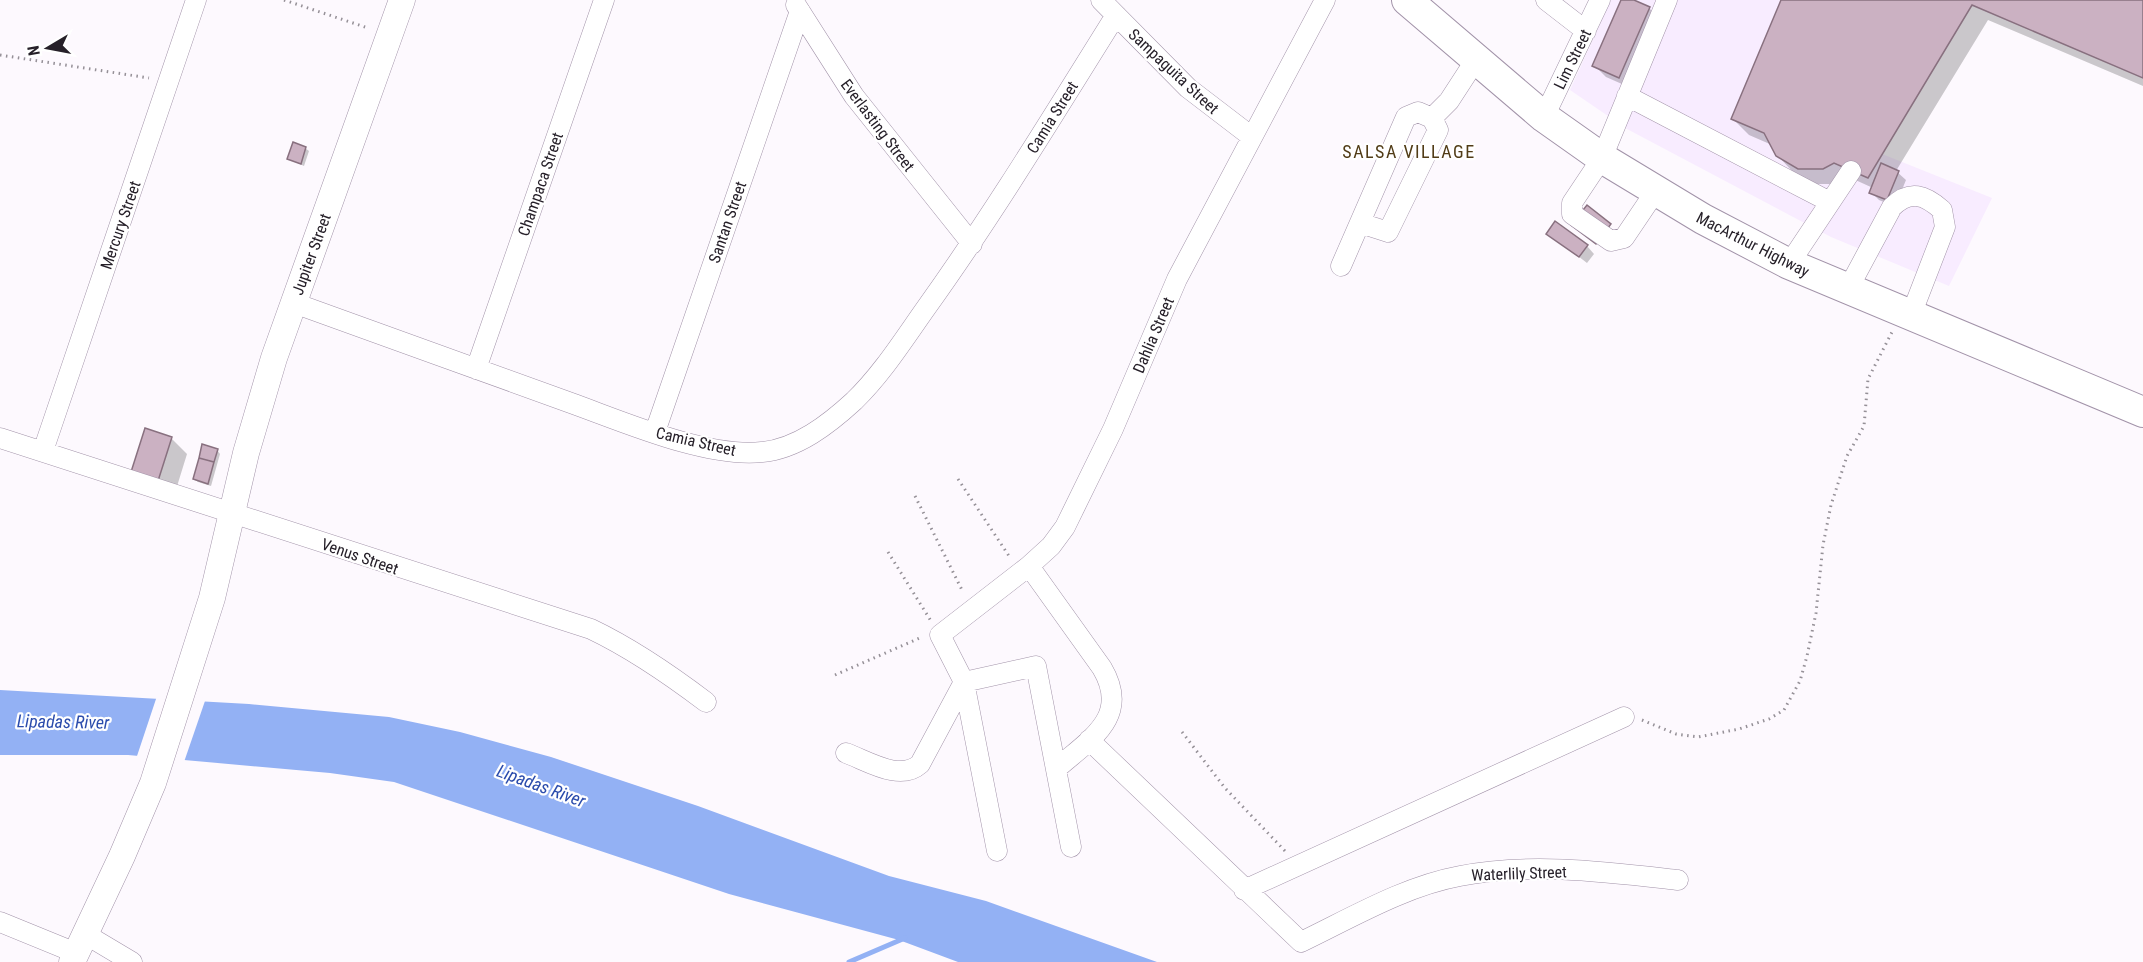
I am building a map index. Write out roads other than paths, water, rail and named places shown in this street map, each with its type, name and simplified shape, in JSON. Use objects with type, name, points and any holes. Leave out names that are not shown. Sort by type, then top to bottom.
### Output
[{"type":"highway","name":"MacArthur Highway","points":[[1407,0],[1475,61],[1544,117],[1655,192],[1789,264],[2143,412]]},
{"type":"main road","name":"Jupiter Street","points":[[77,950],[127,847],[153,783],[198,647],[259,406],[402,0]]},
{"type":"street","name":"Mercury Street","points":[[43,450],[196,0]]},
{"type":"street","name":"Champaca Street","points":[[476,369],[604,0]]},
{"type":"street","name":"Sampaguita Street","points":[[1101,0],[1188,88],[1252,137]]},
{"type":"street","name":"Dahlia Street","points":[[964,682],[940,635],[1024,570],[1051,546],[1079,500],[1131,390],[1177,279],[1325,0]]},
{"type":"street","points":[[1546,0],[1586,31]]},
{"type":"street","name":"Lim Street","points":[[1544,117],[1600,0]]},
{"type":"street","points":[[1655,192],[1624,238],[1611,241],[1572,214],[1572,203],[1602,158],[1667,0]]},
{"type":"street","name":"Everlasting Street","points":[[797,6],[854,96],[972,244]]},
{"type":"street","name":"Santan Street","points":[[655,432],[797,6]]},
{"type":"street","name":"Camia Street","points":[[294,303],[655,432],[706,447],[737,452],[762,452],[786,447],[812,434],[835,418],[863,392],[972,244],[1116,15]]},
{"type":"street","points":[[1432,118],[1449,101],[1475,61]]},
{"type":"street","points":[[1627,96],[1830,202]]},
{"type":"street","points":[[1341,266],[1406,117],[1418,112],[1432,118],[1438,130],[1388,232],[1360,223]]},
{"type":"street","points":[[1789,264],[1851,171]]},
{"type":"street","points":[[1848,289],[1892,207],[1900,198],[1910,194],[1920,195],[1942,210],[1945,227],[1907,314]]},
{"type":"street","name":"Venus Street","points":[[0,438],[233,512],[390,566],[591,629],[628,647],[706,702]]},
{"type":"street","points":[[1024,570],[1111,683],[1114,696],[1112,709],[1089,740],[1056,769]]},
{"type":"street","points":[[846,753],[898,772],[915,769],[920,764],[964,682],[1036,666],[1071,847]]},
{"type":"street","points":[[964,682],[997,851]]},
{"type":"street","points":[[1089,740],[1244,890],[1624,717]]},
{"type":"street","name":"Waterlily Street","points":[[1244,890],[1301,942],[1412,890],[1460,876],[1521,870],[1606,872],[1678,880]]},
{"type":"street","points":[[0,922],[77,950],[132,962]]},
{"type":"water","name":"Lipadas River","points":[[0,690],[249,704],[389,717],[460,732],[551,757],[698,806],[889,876],[986,901],[1157,962],[958,962],[899,940],[729,894],[394,782],[330,773],[128,755],[0,755]]},
{"type":"waterway","points":[[849,962],[905,938]]},
{"type":"district","name":"SALSA VILLAGE","points":[[1409,152]]}]
